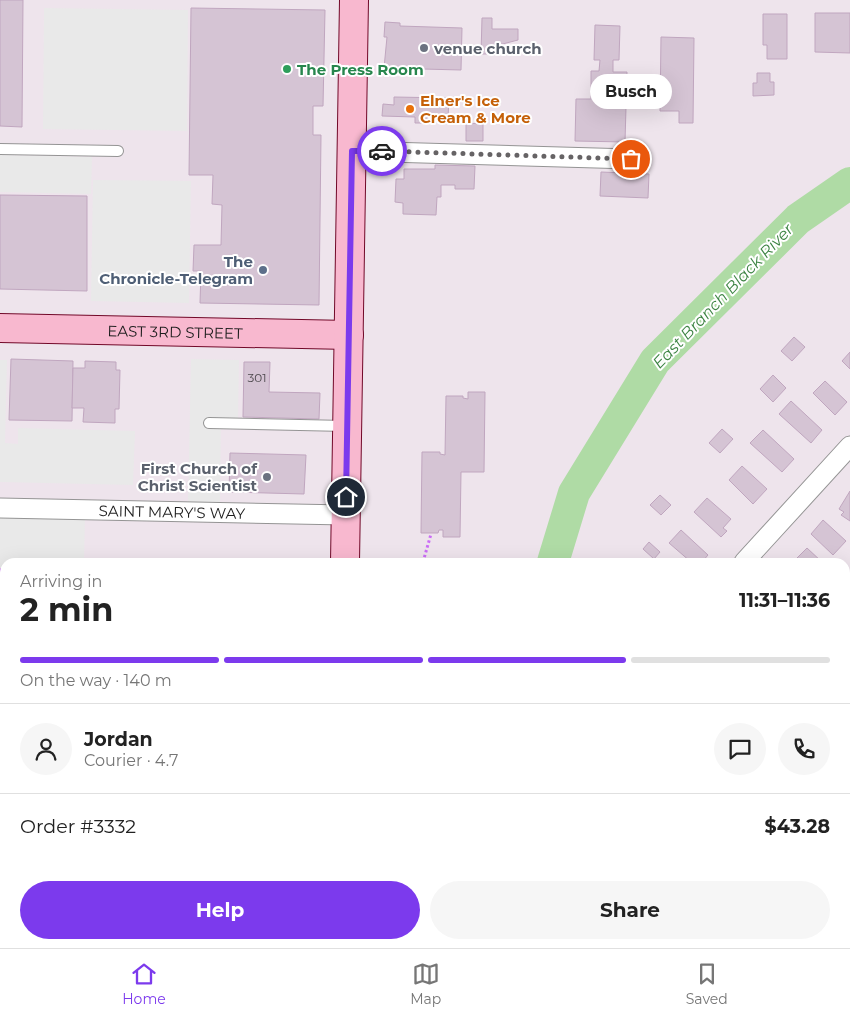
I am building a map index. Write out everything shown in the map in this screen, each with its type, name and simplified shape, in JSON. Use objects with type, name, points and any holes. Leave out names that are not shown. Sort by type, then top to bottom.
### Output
[{"type":"main road","points":[[345,558],[354,0]]},
{"type":"main road","name":"EAST 3RD STREET","points":[[0,328],[349,335]]},
{"type":"street","points":[[352,151],[631,159]]},
{"type":"street","points":[[748,558],[850,446]]},
{"type":"street","name":"SAINT MARY'S WAY","points":[[0,508],[346,515]]},
{"type":"lane","points":[[0,149],[118,151]]},
{"type":"lane","points":[[208,423],[347,426]]},
{"type":"path","points":[[424,558],[431,534]]},
{"type":"shaded area","points":[[44,8],[188,10],[187,131],[43,129]]},
{"type":"shaded area","points":[[0,155],[92,157],[91,194],[0,192]]},
{"type":"shaded area","points":[[93,180],[191,181],[189,303],[91,301]]},
{"type":"shaded area","points":[[191,359],[239,360],[238,418],[221,418],[220,502],[188,502]]},
{"type":"shaded area","points":[[0,360],[7,360],[5,443],[18,444],[18,428],[135,431],[133,485],[0,482]]},
{"type":"shaded area","points":[[0,515],[85,517],[84,558],[0,558]]},
{"type":"building","points":[[0,0],[23,0],[22,127],[0,126]]},
{"type":"building","points":[[191,8],[325,10],[323,106],[313,106],[313,135],[321,135],[319,305],[200,303],[201,271],[193,271],[194,245],[221,245],[222,205],[212,204],[213,175],[189,175]]},
{"type":"building","points":[[815,13],[850,13],[850,53],[815,52]]},
{"type":"building","points":[[763,14],[787,14],[787,59],[767,59],[767,45],[763,45]]},
{"type":"building","points":[[482,18],[492,18],[492,29],[518,29],[518,40],[491,47],[491,54],[481,54]]},
{"type":"building","points":[[385,22],[400,23],[400,26],[462,28],[461,70],[384,68],[387,37],[384,37]]},
{"type":"building","points":[[595,25],[620,26],[619,60],[613,60],[613,72],[627,72],[625,142],[575,141],[576,99],[591,99],[591,71],[599,71],[600,60],[594,60]]},
{"type":"building","points":[[661,37],[694,38],[693,123],[679,123],[679,111],[660,111]]},
{"type":"building","points":[[757,73],[770,73],[770,82],[774,82],[774,95],[753,96],[753,83],[757,83]]},
{"type":"building","points":[[394,97],[449,98],[448,118],[427,118],[427,123],[415,123],[415,117],[382,116],[383,104],[394,105]]},
{"type":"building","points":[[466,123],[483,124],[483,141],[466,141]]},
{"type":"building","points":[[435,165],[475,166],[474,189],[455,189],[455,185],[441,185],[441,197],[437,197],[436,215],[403,214],[403,203],[395,202],[396,179],[404,179],[404,169],[435,169]]},
{"type":"building","points":[[601,172],[649,174],[648,198],[600,196]]},
{"type":"building","points":[[0,195],[87,196],[87,291],[0,289]]},
{"type":"building","points":[[794,337],[805,347],[792,361],[781,351]]},
{"type":"building","points":[[850,352],[850,369],[842,361]]},
{"type":"building","points":[[11,359],[73,361],[72,421],[9,420]]},
{"type":"building","points":[[85,361],[116,362],[116,370],[120,370],[119,409],[115,409],[115,423],[83,422],[84,408],[72,408],[73,368],[85,368]]},
{"type":"building","points":[[244,362],[270,362],[269,392],[320,393],[319,419],[243,417]]},
{"type":"building","points":[[773,375],[786,388],[773,402],[760,389]]},
{"type":"building","points":[[825,381],[847,402],[835,415],[813,393]]},
{"type":"building","points":[[468,392],[485,392],[484,472],[461,472],[460,537],[443,537],[443,530],[439,530],[438,533],[421,533],[422,452],[440,452],[440,454],[445,455],[446,396],[463,396],[463,398],[468,399]]},
{"type":"building","points":[[791,401],[822,430],[811,443],[779,414]]},
{"type":"building","points":[[722,429],[733,439],[720,453],[709,443]]},
{"type":"building","points":[[763,430],[794,459],[782,472],[750,443]]},
{"type":"building","points":[[230,453],[306,455],[304,494],[229,492]]},
{"type":"building","points":[[742,466],[767,489],[753,504],[729,480]]},
{"type":"building","points":[[850,491],[850,521],[841,515],[844,512],[839,509]]},
{"type":"building","points":[[660,495],[671,505],[661,515],[650,505]]},
{"type":"building","points":[[707,498],[731,519],[723,528],[727,531],[721,537],[694,512]]},
{"type":"building","points":[[823,520],[846,541],[833,555],[811,534]]},
{"type":"building","points":[[681,530],[708,555],[705,558],[686,558],[669,543]]},
{"type":"building","points":[[649,542],[660,552],[653,558],[643,549]]},
{"type":"building","points":[[807,548],[818,558],[797,558]]},
{"type":"waterway","name":"East Branch Black River","points":[[554,558],[574,493],[655,361],[798,219],[850,183]]},
{"type":"way so far","points":[[382,151],[631,159]]},
{"type":"place","name":"venue church","points":[[424,48]]},
{"type":"place","name":"The Press Room","points":[[287,69]]},
{"type":"place","name":"Elner's Ice Cream & More","points":[[410,109]]},
{"type":"place","name":"Busch","points":[[631,159]]},
{"type":"place","name":"The Chronicle-Telegram","points":[[263,270]]},
{"type":"place","name":"First Church of Christ Scientist","points":[[267,477]]},
{"type":"route","points":[[346,497],[352,151],[382,151]]}]
